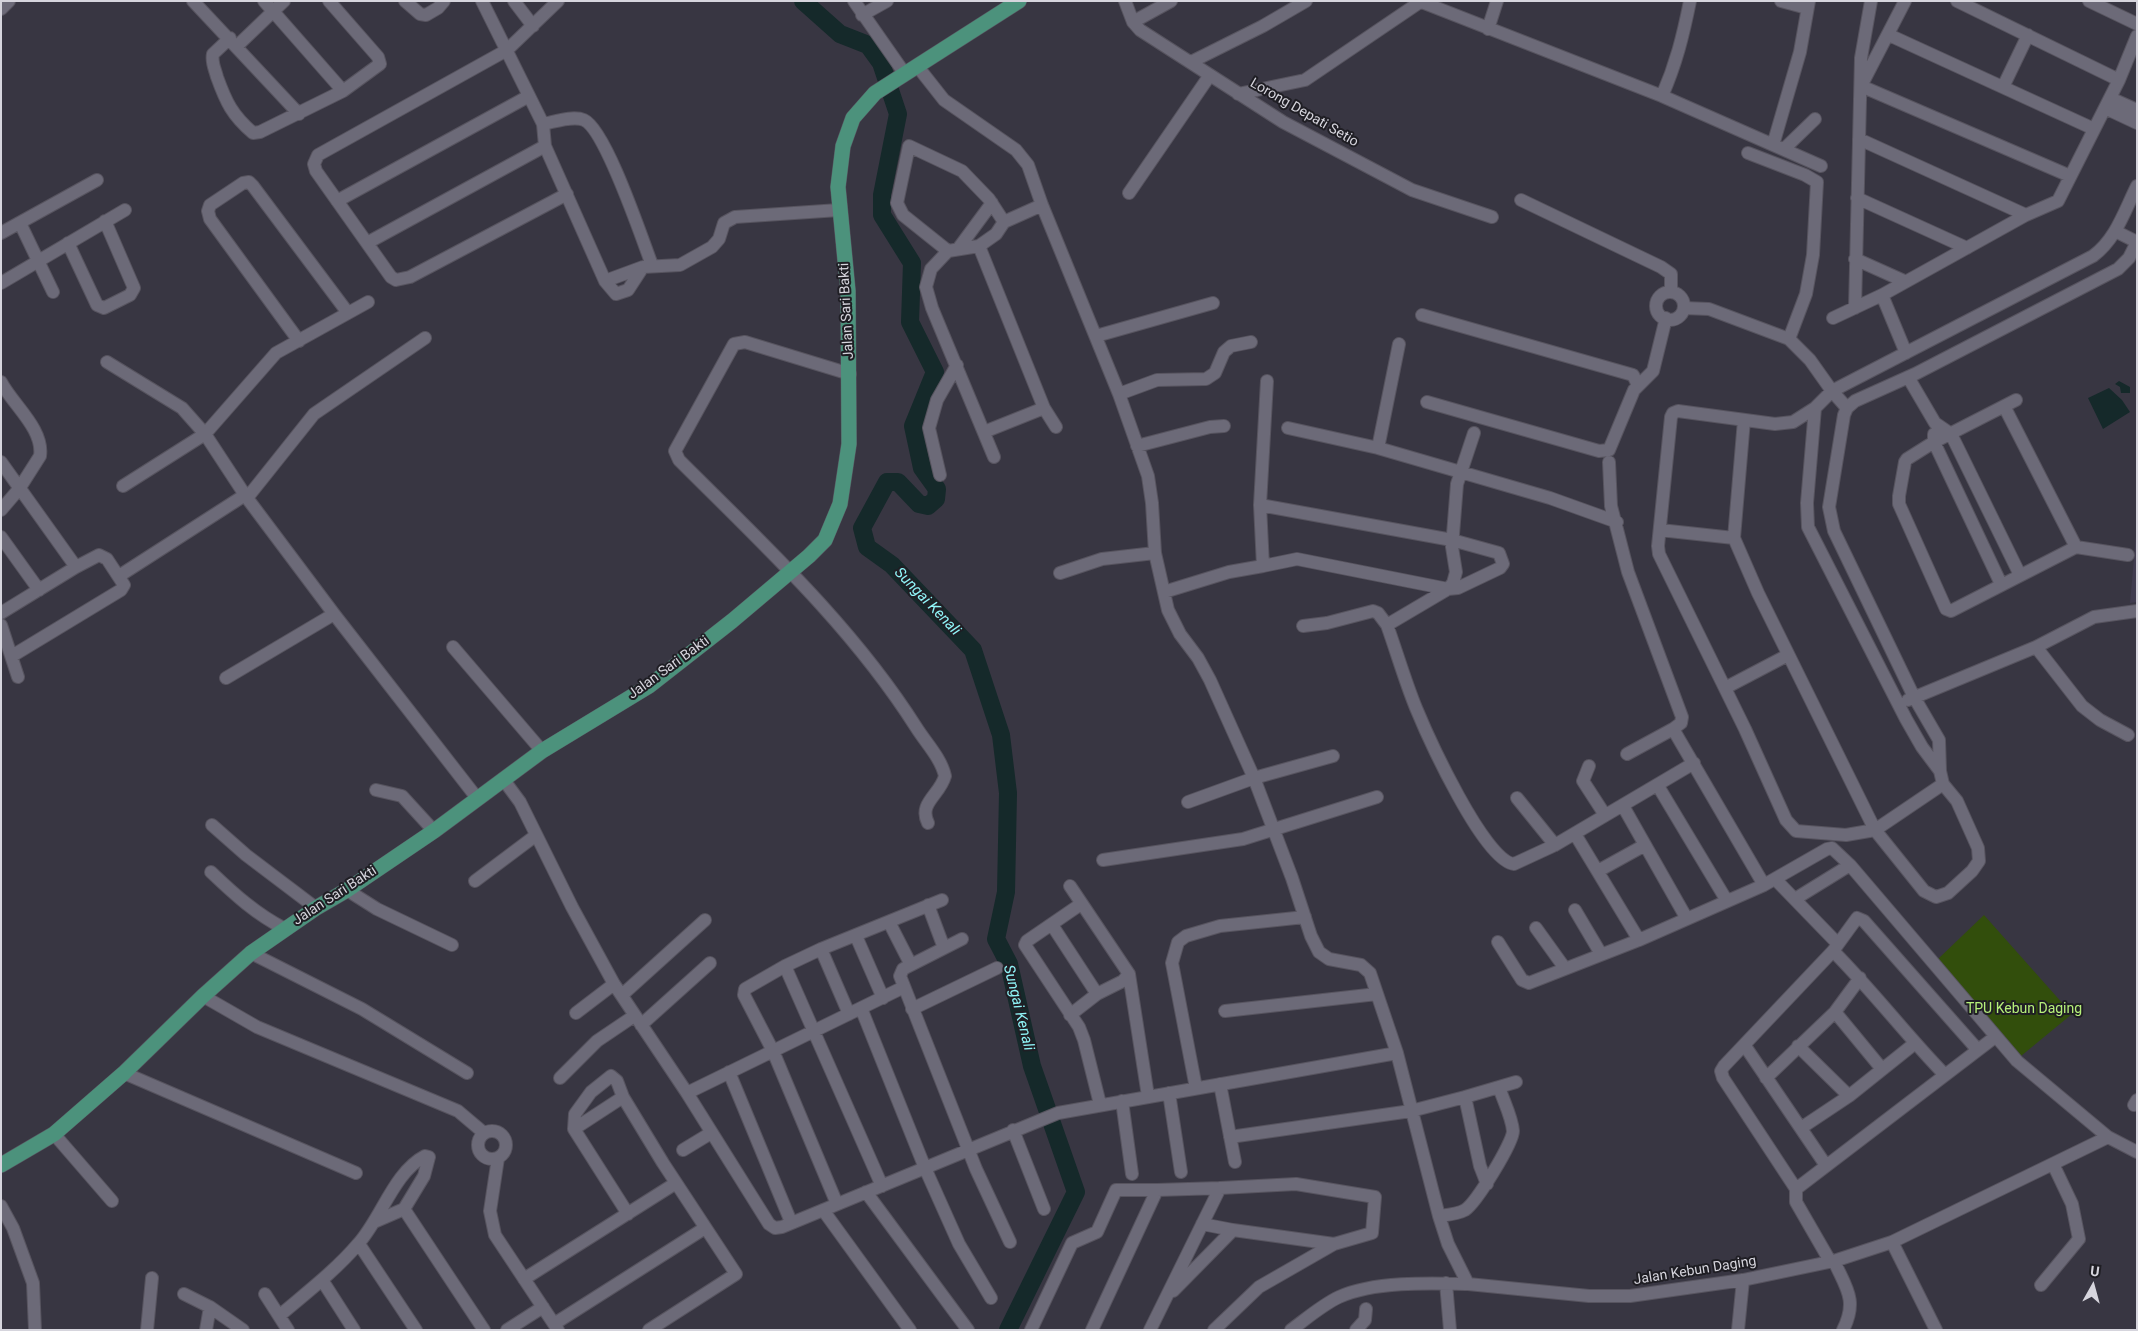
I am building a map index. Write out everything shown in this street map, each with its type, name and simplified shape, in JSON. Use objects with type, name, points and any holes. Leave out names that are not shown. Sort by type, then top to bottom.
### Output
[{"type":"main road","name":"Jalan Sari Bakti","points":[[1,1165],[54,1134],[124,1073],[202,996],[251,953],[434,831],[542,751],[649,686],[732,622],[825,540],[840,504],[850,444],[848,291],[839,210],[839,165],[843,146],[853,118],[875,93],[1019,1]]},
{"type":"street","points":[[1,9],[9,1]]},
{"type":"street","points":[[193,1],[299,114]]},
{"type":"street","points":[[264,1],[343,91]]},
{"type":"street","points":[[284,1],[274,11],[233,42],[212,54],[226,103],[242,123],[256,134],[343,91],[379,66],[380,61],[329,1]]},
{"type":"street","points":[[405,1],[420,14],[426,15],[438,8],[444,1]]},
{"type":"street","points":[[482,1],[542,124],[545,146],[605,281],[616,294],[622,293],[628,290],[647,266]]},
{"type":"street","points":[[514,1],[533,26]]},
{"type":"street","points":[[558,1],[507,50],[318,155],[314,164],[316,171],[367,244],[391,277],[396,280],[401,280],[566,194]]},
{"type":"street","points":[[854,1],[862,15],[907,74],[1016,150],[1028,165],[1042,205],[1119,394],[1148,476],[1152,503],[1155,553],[1168,610],[1180,634],[1210,680],[1254,778],[1319,952],[1329,958],[1356,963],[1366,967],[1397,1053],[1448,1244],[1468,1284]]},
{"type":"street","points":[[862,15],[887,1]]},
{"type":"street","name":"Lorong Depati Setio","points":[[1125,1],[1133,22],[1140,30],[1283,122],[1412,190],[1492,217]]},
{"type":"street","points":[[1133,22],[1171,1]]},
{"type":"street","points":[[1191,62],[1263,26],[1306,1]]},
{"type":"street","points":[[1488,29],[1496,1]]},
{"type":"street","points":[[1662,96],[1674,63],[1679,55],[1690,1]]},
{"type":"street","points":[[1779,147],[1800,52],[1808,5],[1781,1]]},
{"type":"street","points":[[1855,308],[1855,259],[1862,86],[1861,58],[1871,1]]},
{"type":"street","points":[[1862,86],[1905,1]]},
{"type":"street","points":[[1957,1],[2119,80]]},
{"type":"street","points":[[2089,1],[2137,24]]},
{"type":"street","points":[[1238,94],[1305,80],[1419,2],[1662,96],[1821,166]]},
{"type":"street","points":[[1889,35],[2094,129]]},
{"type":"street","points":[[2003,87],[2028,35]]},
{"type":"street","points":[[1833,318],[1882,295],[1904,281],[2026,215],[2058,201],[2119,80],[2137,36]]},
{"type":"street","points":[[1129,193],[1210,75]]},
{"type":"street","points":[[1862,86],[2070,176]]},
{"type":"street","points":[[337,200],[529,96]]},
{"type":"street","points":[[2107,103],[2137,110]]},
{"type":"street","points":[[2107,103],[2137,123]]},
{"type":"street","points":[[542,124],[570,119],[584,120],[595,130],[616,172],[647,266]]},
{"type":"street","points":[[1779,147],[1815,119]]},
{"type":"street","points":[[1859,139],[2026,215]]},
{"type":"street","points":[[367,244],[545,146]]},
{"type":"street","points":[[1004,222],[992,203],[962,171],[909,146],[897,203],[903,215],[953,250],[979,246],[996,234],[1004,222],[1042,205]]},
{"type":"street","points":[[1748,152],[1805,175],[1817,182],[1813,255],[1806,294],[1788,339]]},
{"type":"street","points":[[1,233],[97,180]]},
{"type":"street","points":[[299,341],[210,219],[208,211],[210,205],[243,183],[248,182],[253,186],[348,313]]},
{"type":"street","points":[[1943,784],[1875,830],[1846,836],[1796,831],[1786,820],[1725,688],[1659,554],[1658,546],[1671,417],[1673,413],[1678,411],[1744,420],[1788,423],[1815,408],[1832,391],[2092,256],[2106,246],[2137,186]]},
{"type":"street","points":[[1857,198],[1967,248]]},
{"type":"street","points":[[1521,200],[1661,267],[1671,274],[1671,292]]},
{"type":"street","points":[[992,203],[953,250],[931,269],[926,286],[932,308],[994,457]]},
{"type":"street","points":[[1,283],[125,210]]},
{"type":"street","points":[[605,281],[647,266],[680,265],[712,247],[719,239],[724,223],[735,217],[839,210]]},
{"type":"street","points":[[68,244],[97,305],[104,308],[130,295],[134,288],[105,221]]},
{"type":"street","points":[[20,222],[37,262],[53,292]]},
{"type":"street","points":[[1744,420],[1734,538],[1758,593],[1875,830],[1924,891],[1936,897],[1948,893],[1972,871],[1979,861],[1978,848],[1957,801],[1943,784],[1940,771],[1944,741],[1914,697],[1834,531],[1829,507],[1844,415],[1847,408],[1855,401],[1908,377],[2118,269],[2129,258],[2137,242],[2115,231]]},
{"type":"street","points":[[979,246],[1044,408],[1056,427]]},
{"type":"street","points":[[1855,259],[1904,281]]},
{"type":"street","points":[[1671,292],[1683,299],[1684,308],[1682,314],[1676,319],[1661,317],[1656,310],[1656,303],[1665,293],[1671,292]]},
{"type":"street","points":[[1882,295],[1906,353]]},
{"type":"street","points":[[123,486],[205,434],[276,353],[368,302]]},
{"type":"street","points":[[1096,336],[1213,303]]},
{"type":"street","points":[[1684,308],[1709,309],[1788,339],[1810,360],[1832,391],[1847,408]]},
{"type":"street","points":[[1422,315],[1633,375],[1638,386]]},
{"type":"street","points":[[1427,402],[1599,451],[1609,450],[1634,390],[1653,371],[1666,318]]},
{"type":"street","points":[[119,576],[246,497],[314,414],[425,338]]},
{"type":"street","points":[[850,374],[739,342],[731,348],[676,445],[675,451],[679,460],[790,571],[855,644],[896,696],[943,768],[944,783],[925,807],[924,816],[928,823]]},
{"type":"street","points":[[1119,394],[1157,380],[1206,379],[1215,373],[1224,352],[1231,346],[1251,342]]},
{"type":"street","points":[[1378,448],[1399,344]]},
{"type":"street","points":[[107,362],[182,408],[205,434],[246,497],[477,798]]},
{"type":"street","points":[[940,475],[929,428],[937,400],[957,365]]},
{"type":"street","points":[[1908,377],[1935,423],[1951,434],[2020,575]]},
{"type":"street","points":[[1263,566],[1260,505],[1267,381]]},
{"type":"street","points":[[1,510],[19,489],[40,456],[41,450],[38,435],[5,387]]},
{"type":"street","points":[[2016,400],[1934,442],[1907,459],[1899,500],[1946,609],[1951,611],[2076,547],[2128,555]]},
{"type":"street","points":[[2004,406],[2076,547]]},
{"type":"street","points":[[984,432],[1044,408]]},
{"type":"street","points":[[1815,408],[1807,502],[1808,527],[1922,747],[1940,771]]},
{"type":"street","points":[[1935,423],[1934,442],[2001,584]]},
{"type":"street","points":[[1137,446],[1210,427],[1224,426]]},
{"type":"street","points":[[1288,428],[1378,448],[1550,498],[1617,522]]},
{"type":"street","points":[[1387,625],[1448,589],[1453,583],[1456,572],[1452,540],[1455,499],[1474,432]]},
{"type":"street","points":[[1,462],[76,567]]},
{"type":"street","points":[[1609,462],[1611,506],[1617,522],[1628,572],[1682,717],[1681,723],[1673,729],[1627,754]]},
{"type":"street","points":[[1164,592],[1229,572],[1297,559],[1448,589],[1458,588],[1500,568],[1503,564],[1499,553],[1452,540],[1260,505]]},
{"type":"street","points":[[1660,530],[1734,538]]},
{"type":"street","points":[[1,537],[39,590]]},
{"type":"street","points":[[1060,573],[1102,559],[1155,553]]},
{"type":"street","points":[[1,613],[94,556],[104,556],[124,585],[121,590],[12,656]]},
{"type":"street","points":[[1303,626],[1327,624],[1373,611],[1378,612],[1387,625],[1424,726],[1470,818],[1503,860],[1514,864],[1575,834],[1694,763]]},
{"type":"street","points":[[1900,705],[1914,697],[2036,647],[2094,617],[2137,611]]},
{"type":"street","points":[[226,678],[334,614]]},
{"type":"street","points":[[1,625],[18,677]]},
{"type":"street","points":[[452,647],[542,751]]},
{"type":"street","points":[[2036,647],[2082,706],[2100,720],[2128,735]]},
{"type":"street","points":[[1725,688],[1788,655]]},
{"type":"street","points":[[1673,729],[1764,885]]},
{"type":"street","points":[[1922,747],[1944,741]]},
{"type":"street","points":[[1188,802],[1254,778],[1333,756]]},
{"type":"street","points":[[1588,766],[1583,782],[1604,815]]},
{"type":"street","points":[[503,780],[520,802],[535,836],[614,984],[687,1093],[770,1224],[775,1228],[1058,1113],[1100,1104],[1397,1053]]},
{"type":"street","points":[[1658,786],[1727,901]]},
{"type":"street","points":[[376,790],[402,796],[434,831]]},
{"type":"street","points":[[1103,860],[1243,839],[1377,797]]},
{"type":"street","points":[[1517,798],[1555,845]]},
{"type":"street","points":[[1623,806],[1688,919]]},
{"type":"street","points":[[212,825],[246,855],[316,908]]},
{"type":"street","points":[[1575,834],[1639,940]]},
{"type":"street","points":[[475,881],[535,836]]},
{"type":"street","points":[[1598,871],[1645,845]]},
{"type":"street","points":[[1498,942],[1526,982],[1639,940],[1776,880],[1827,848],[1838,851],[2016,1061],[2108,1137],[2137,1152]]},
{"type":"street","points":[[1795,899],[1850,865]]},
{"type":"street","points":[[211,872],[247,907],[262,918],[285,929]]},
{"type":"street","points":[[1776,880],[1795,899],[1914,1044],[1945,1076]]},
{"type":"street","points":[[1070,886],[1128,974],[1148,1096]]},
{"type":"street","points":[[347,890],[377,909],[452,945]]},
{"type":"street","points":[[837,1204],[773,1051],[744,995],[745,989],[785,966],[821,949],[942,900]]},
{"type":"street","points":[[1081,904],[1027,941],[1025,949],[1070,1015],[1084,1040],[1100,1104]]},
{"type":"street","points":[[928,905],[944,948]]},
{"type":"street","points":[[1575,910],[1601,954]]},
{"type":"street","points":[[1196,1088],[1172,963],[1178,942],[1186,936],[1220,926],[1305,917]]},
{"type":"street","points":[[1843,1330],[1850,1317],[1850,1294],[1796,1202],[1796,1188],[1723,1078],[1721,1071],[1835,947],[1855,919],[1864,921],[1977,1049]]},
{"type":"street","points":[[622,995],[705,920]]},
{"type":"street","points":[[888,922],[911,965]]},
{"type":"street","points":[[1052,924],[1097,994]]},
{"type":"street","points":[[1536,928],[1564,968]]},
{"type":"street","points":[[856,936],[883,998]]},
{"type":"street","points":[[962,939],[911,965],[901,971],[900,976],[968,1149],[1010,1242]]},
{"type":"street","points":[[821,949],[849,1014]]},
{"type":"street","points":[[251,953],[362,1009],[467,1073]]},
{"type":"street","points":[[560,1078],[597,1041],[637,1020],[710,963]]},
{"type":"street","points":[[785,966],[882,1186]]},
{"type":"street","points":[[912,1009],[997,968]]},
{"type":"street","points":[[1070,1015],[1097,994],[1123,981],[1128,974]]},
{"type":"street","points":[[1766,1078],[1835,1012],[1860,978]]},
{"type":"street","points":[[576,1013],[614,984]]},
{"type":"street","points":[[687,1093],[904,987]]},
{"type":"street","points":[[1225,1011],[1377,994]]},
{"type":"street","points":[[202,996],[257,1027],[458,1111],[484,1133]]},
{"type":"street","points":[[861,1008],[924,1168],[959,1244],[991,1298]]},
{"type":"street","points":[[1835,1012],[1882,1069]]},
{"type":"street","points":[[1796,1188],[1825,1164],[1995,1037]]},
{"type":"street","points":[[1801,1128],[1849,1096],[1914,1044]]},
{"type":"street","points":[[1745,1046],[1825,1164]]},
{"type":"street","points":[[1798,1046],[1849,1096]]},
{"type":"street","points":[[729,1072],[791,1222]]},
{"type":"street","points":[[124,1073],[356,1173]]},
{"type":"street","points":[[628,1214],[574,1130],[575,1114],[591,1092],[610,1076],[617,1081],[623,1097],[676,1183],[736,1274],[649,1330]]},
{"type":"street","points":[[1230,1137],[1411,1111],[1516,1082]]},
{"type":"street","points":[[1220,1084],[1235,1162]]},
{"type":"street","points":[[1439,1216],[1465,1210],[1487,1184],[1513,1133],[1499,1087]]},
{"type":"street","points":[[1169,1093],[1181,1172]]},
{"type":"street","points":[[574,1130],[623,1097]]},
{"type":"street","points":[[1465,1097],[1480,1166],[1487,1184]]},
{"type":"street","points":[[1122,1101],[1132,1174]]},
{"type":"street","points":[[1014,1130],[1044,1209]]},
{"type":"street","points":[[495,1131],[505,1138],[506,1150],[498,1158],[492,1159],[481,1154],[478,1143],[484,1133],[495,1131]]},
{"type":"street","points":[[683,1150],[711,1133]]},
{"type":"street","points":[[54,1134],[112,1201]]},
{"type":"street","name":"Jalan Kebun Daging","points":[[1291,1330],[1339,1297],[1387,1286],[1416,1283],[1446,1283],[1589,1296],[1630,1296],[1743,1280],[1832,1261],[1892,1242],[2108,1137]]},
{"type":"street","points":[[279,1316],[322,1280],[359,1244],[395,1186],[419,1160],[427,1156],[429,1159],[424,1176],[404,1209],[374,1222]]},
{"type":"street","points":[[498,1158],[490,1211],[495,1235],[556,1327],[706,1228]]},
{"type":"street","points":[[2041,1284],[2079,1239],[2072,1204],[2053,1164]]},
{"type":"street","points":[[524,1279],[676,1183]]},
{"type":"street","points":[[1030,1330],[1072,1243],[1097,1232],[1116,1190],[1296,1184],[1374,1196],[1372,1233],[1334,1244],[1259,1287],[1214,1330]]},
{"type":"street","points":[[1150,1330],[1220,1188]]},
{"type":"street","points":[[1092,1330],[1156,1190]]},
{"type":"street","points":[[866,1192],[968,1330]]},
{"type":"street","points":[[1,1206],[13,1228],[33,1283],[35,1330]]},
{"type":"street","points":[[404,1209],[484,1330]]},
{"type":"street","points":[[823,1210],[910,1330]]},
{"type":"street","points":[[1202,1224],[1334,1244]]},
{"type":"street","points":[[1166,1298],[1233,1230]]},
{"type":"street","points":[[1299,1264],[1301,1239]]},
{"type":"street","points":[[1892,1242],[1936,1330]]},
{"type":"street","points":[[359,1244],[416,1330]]},
{"type":"street","points":[[147,1330],[152,1278]]},
{"type":"street","points":[[322,1280],[354,1330]]},
{"type":"street","points":[[1738,1330],[1743,1280]]},
{"type":"street","points":[[1446,1283],[1450,1330]]},
{"type":"street","points":[[184,1294],[210,1307],[243,1330]]},
{"type":"street","points":[[265,1294],[288,1330]]},
{"type":"street","points":[[206,1330],[210,1307]]},
{"type":"street","points":[[507,1330],[543,1307]]},
{"type":"street","points":[[1356,1330],[1365,1320],[1366,1309]]},
{"type":"shaded area","points":[[2119,381],[2130,387],[2130,393],[2121,393],[2120,387],[2115,384]]},
{"type":"shaded area","points":[[2109,388],[2122,400],[2130,412],[2103,429],[2088,398]]},
{"type":"shaded area","points":[[2137,524],[2137,602],[2130,603]]},
{"type":"green space","name":"TPU Kebun Daging","points":[[1984,915],[2072,1014],[2021,1056],[1938,959]]},
{"type":"waterway","name":"Sungai Kenali","points":[[803,1],[840,34],[868,45],[881,63],[898,114],[882,195],[882,215],[912,263],[910,322],[935,372],[913,426],[922,468],[937,489],[936,499],[928,506],[919,504],[898,482],[887,482],[862,528],[867,547],[892,565],[973,650],[1001,735],[1008,793],[1006,892],[996,939],[1009,964],[1032,1066],[1076,1192],[1008,1330]]}]
